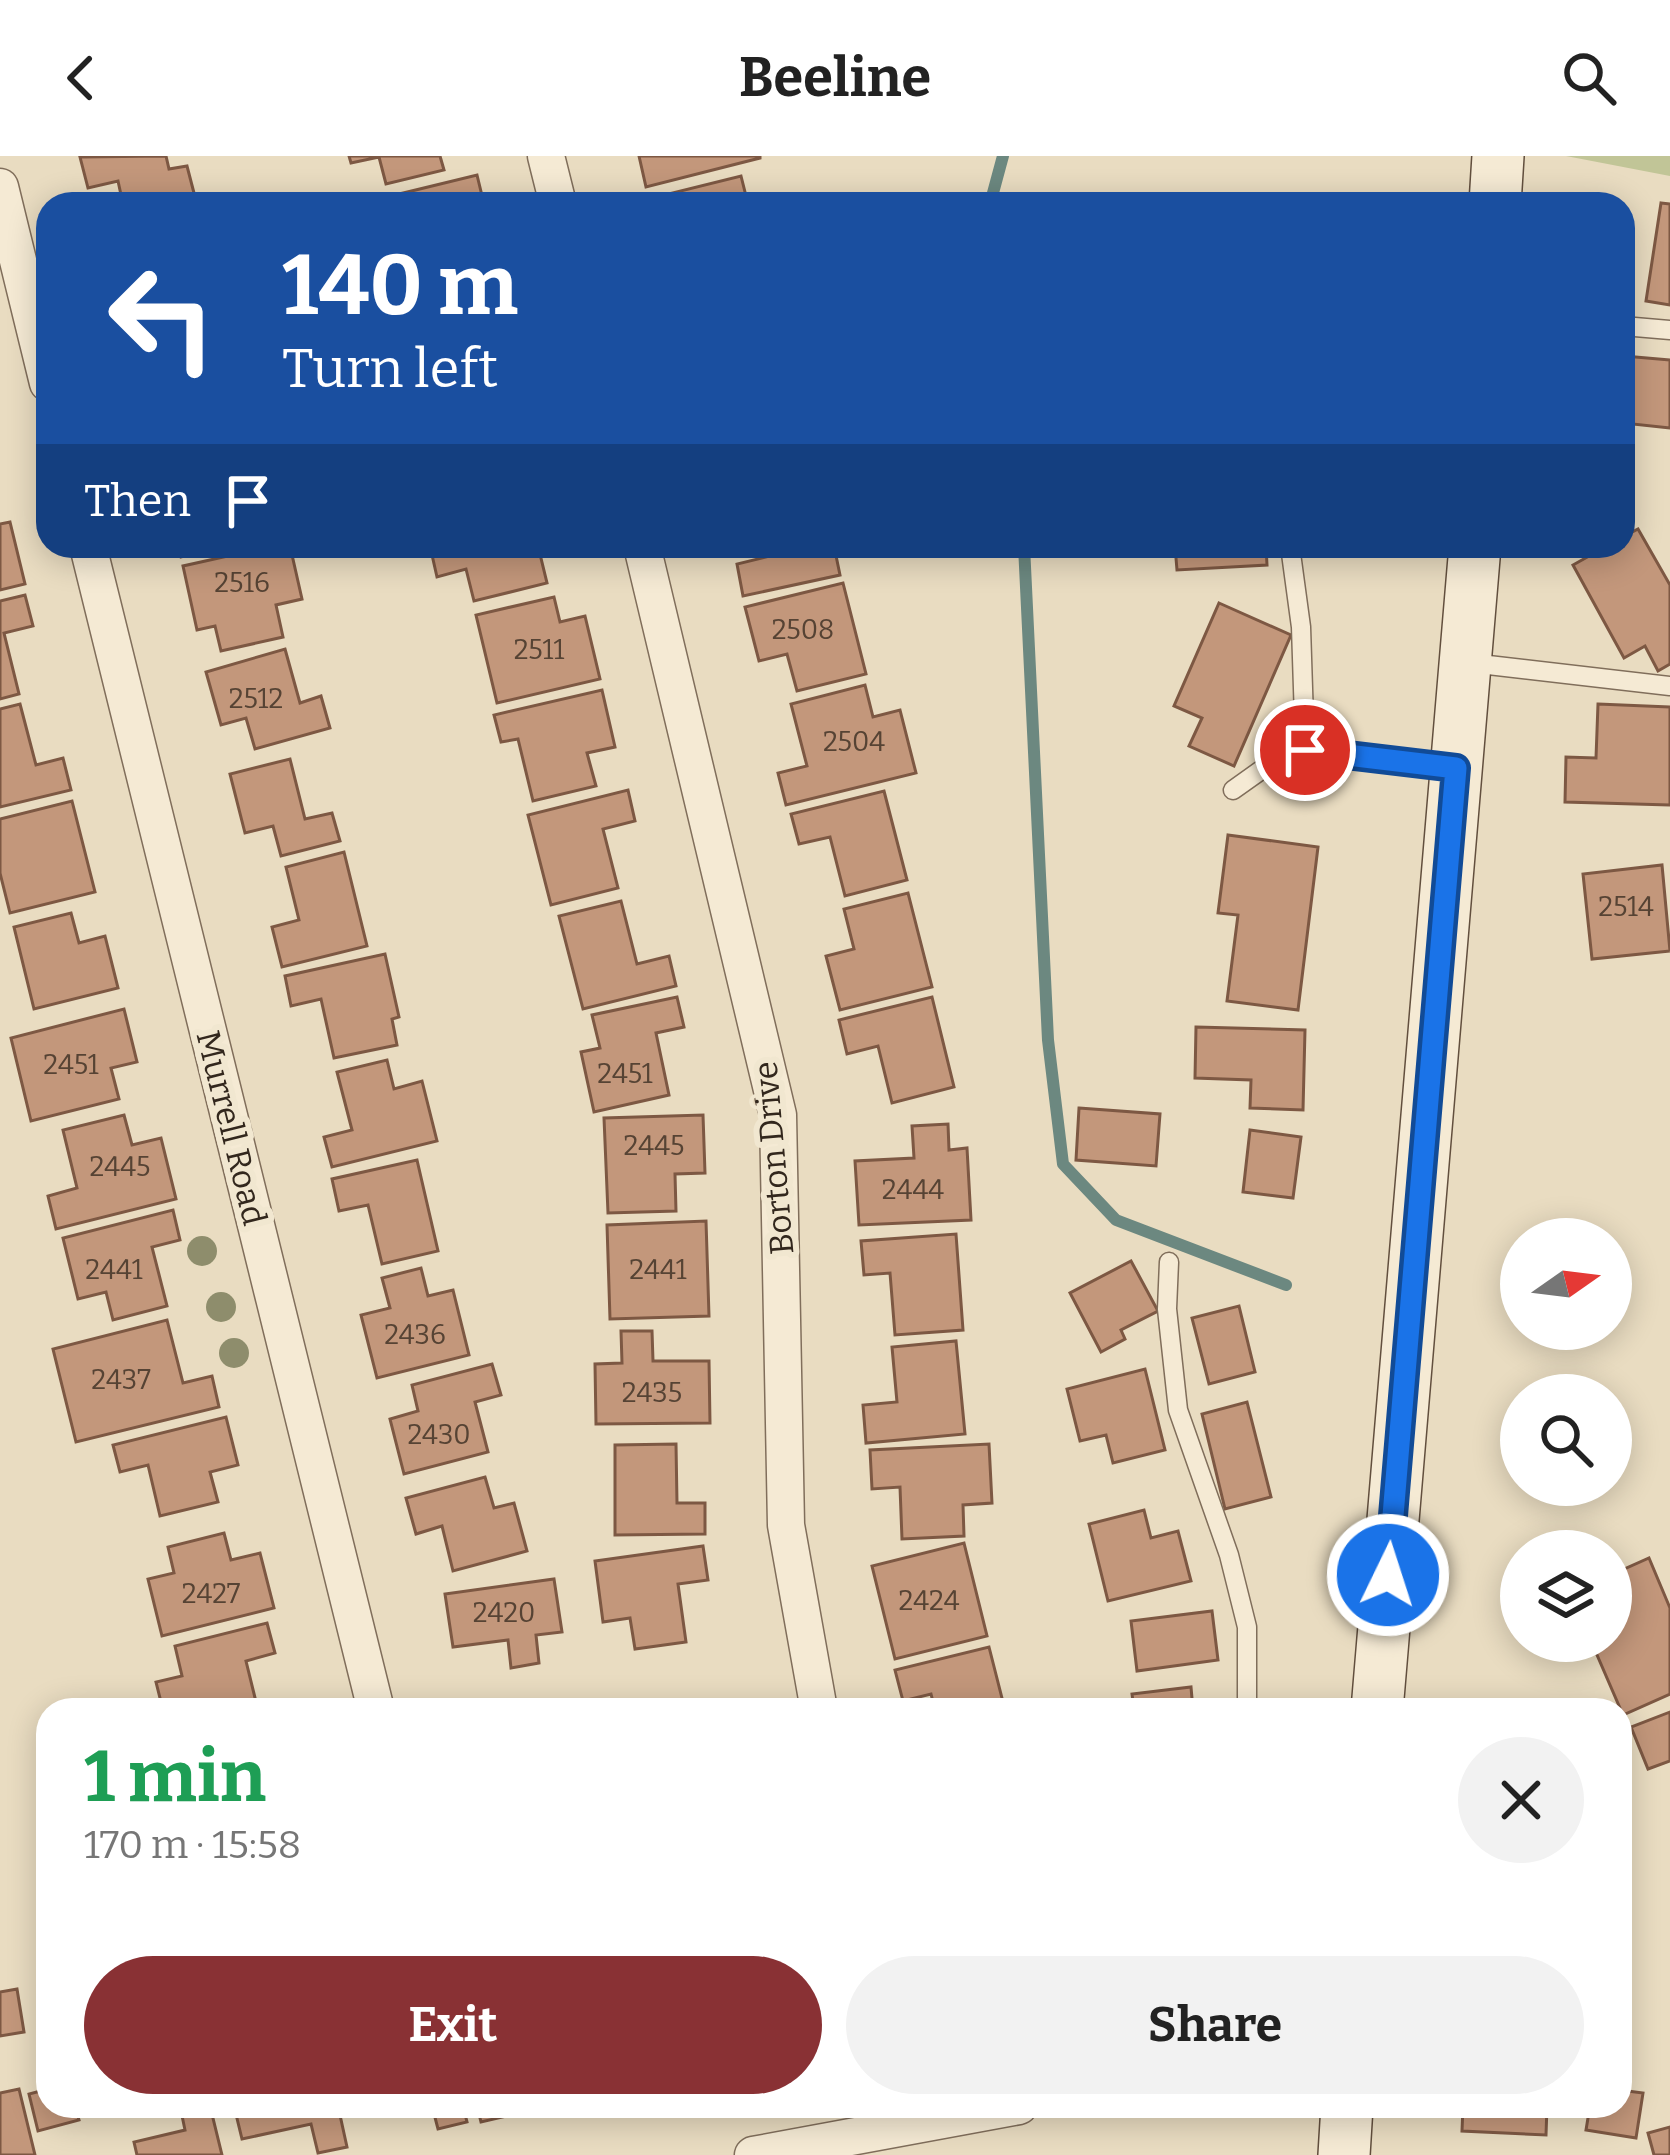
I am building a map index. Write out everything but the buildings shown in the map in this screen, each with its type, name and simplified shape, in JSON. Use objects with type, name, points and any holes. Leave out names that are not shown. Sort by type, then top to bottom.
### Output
[{"type":"main road","points":[[1496,192],[1498,156]]},
{"type":"main road","points":[[1378,1698],[1474,558]]},
{"type":"main road","points":[[1344,2155],[1346,2118]]},
{"type":"street","points":[[546,156],[555,192]]},
{"type":"street","points":[[0,187],[36,333]]},
{"type":"street","name":"Murrell Road","points":[[91,558],[373,1698]]},
{"type":"street","name":"Borton Drive","points":[[645,558],[778,1115],[783,1185],[786,1525],[817,1698]]},
{"type":"street","points":[[753,2155],[900,2118]]},
{"type":"lane","points":[[1635,327],[1670,331]]},
{"type":"lane","points":[[1292,558],[1301,627],[1305,750]]},
{"type":"lane","points":[[1466,662],[1670,686]]},
{"type":"lane","points":[[1233,790],[1267,764],[1305,750],[1456,768]]},
{"type":"lane","points":[[1168,1262],[1167,1309],[1178,1410],[1229,1555],[1247,1627],[1247,1698]]},
{"type":"green space","points":[[1566,156],[1670,156],[1670,176]]},
{"type":"waterway","points":[[993,192],[1003,156]]},
{"type":"waterway","points":[[1025,558],[1048,1040],[1063,1164],[1116,1220],[1286,1285]]},
{"type":"route","points":[[1305,750],[1456,768],[1422,1124],[1388,1575]]}]
